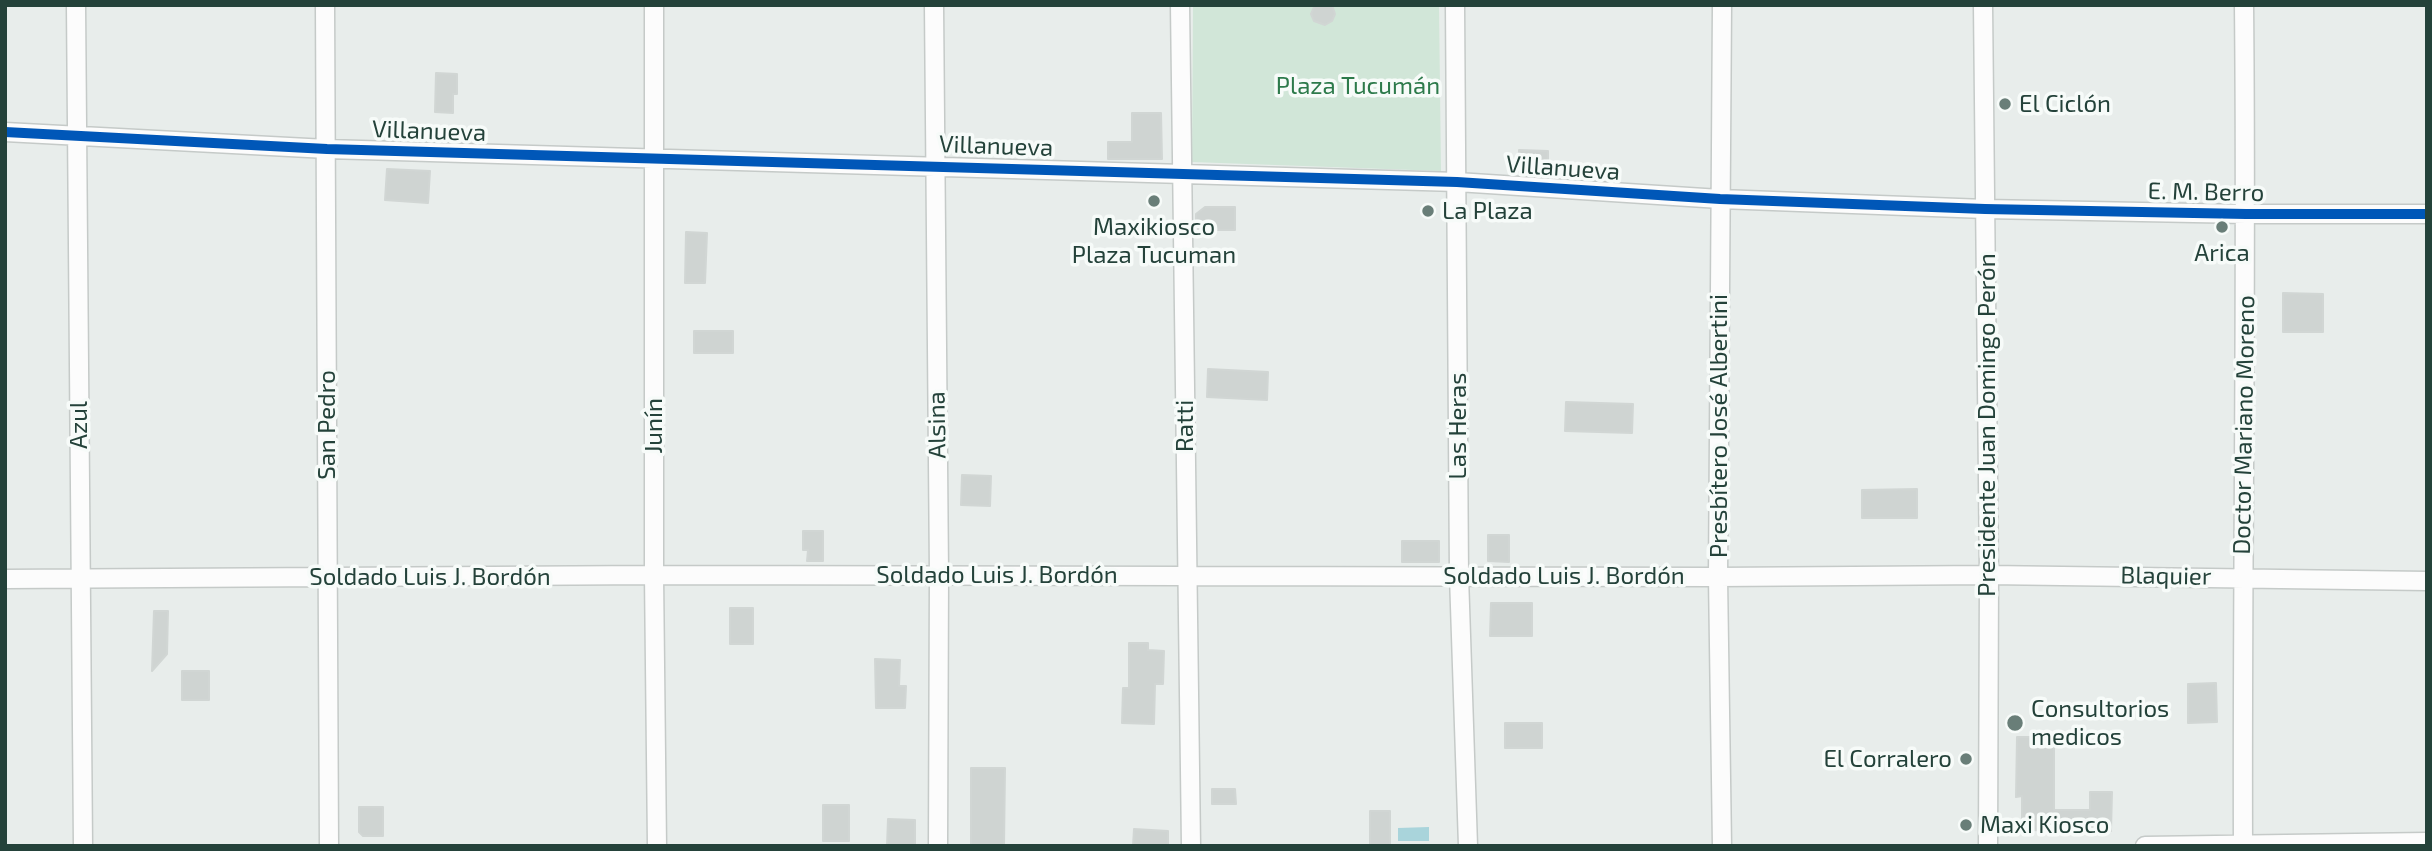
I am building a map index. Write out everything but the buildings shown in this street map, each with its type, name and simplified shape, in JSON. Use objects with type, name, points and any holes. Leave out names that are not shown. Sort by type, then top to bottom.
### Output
[{"type":"street","name":"Azul","points":[[76,5],[83,846]]},
{"type":"street","name":"San Pedro","points":[[325,5],[329,846]]},
{"type":"street","name":"Junín","points":[[654,5],[657,846]]},
{"type":"street","name":"Alsina","points":[[934,5],[939,575],[938,846]]},
{"type":"street","name":"Ratti","points":[[1180,5],[1191,846]]},
{"type":"street","name":"Las Heras","points":[[1455,5],[1459,576],[1468,846]]},
{"type":"street","name":"Presbítero José Albertini","points":[[1722,5],[1718,577],[1722,846]]},
{"type":"street","name":"Presidente Juan Domingo Perón","points":[[1983,5],[1989,575],[1988,846]]},
{"type":"street","name":"Doctor Mariano Moreno","points":[[2243,845],[2242,577],[2246,214],[2244,5]]},
{"type":"street","name":"Villanueva","points":[[5,132],[327,149],[1457,182],[1720,199],[1985,209]]},
{"type":"street","name":"E. M. Berro","points":[[1985,209],[2427,214]]},
{"type":"street","name":"Soldado Luis J. Bordón","points":[[5,579],[654,575],[1989,575]]},
{"type":"street","name":"Blaquier","points":[[1989,575],[2427,581]]},
{"type":"street","points":[[2145,846],[2427,842]]},
{"type":"green space","name":"Plaza Tucumán","points":[[1193,5],[1439,5],[1441,171],[1192,162]]},
{"type":"water","points":[[1429,827],[1429,841],[1398,841],[1398,828]]},
{"type":"cycle path","points":[[5,132],[327,149],[1457,182],[1720,199],[1985,209],[2427,214]]},
{"type":"place","name":"El Ciclón","points":[[2005,104]]},
{"type":"place","name":"Maxikiosco Plaza Tucuman","points":[[1154,201]]},
{"type":"place","name":"La Plaza","points":[[1428,211]]},
{"type":"place","name":"Arica","points":[[2222,227]]},
{"type":"place","name":"Consultorios medicos","points":[[2015,723]]},
{"type":"place","name":"El Corralero","points":[[1966,759]]},
{"type":"place","name":"Maxi Kiosco","points":[[1966,825]]}]
